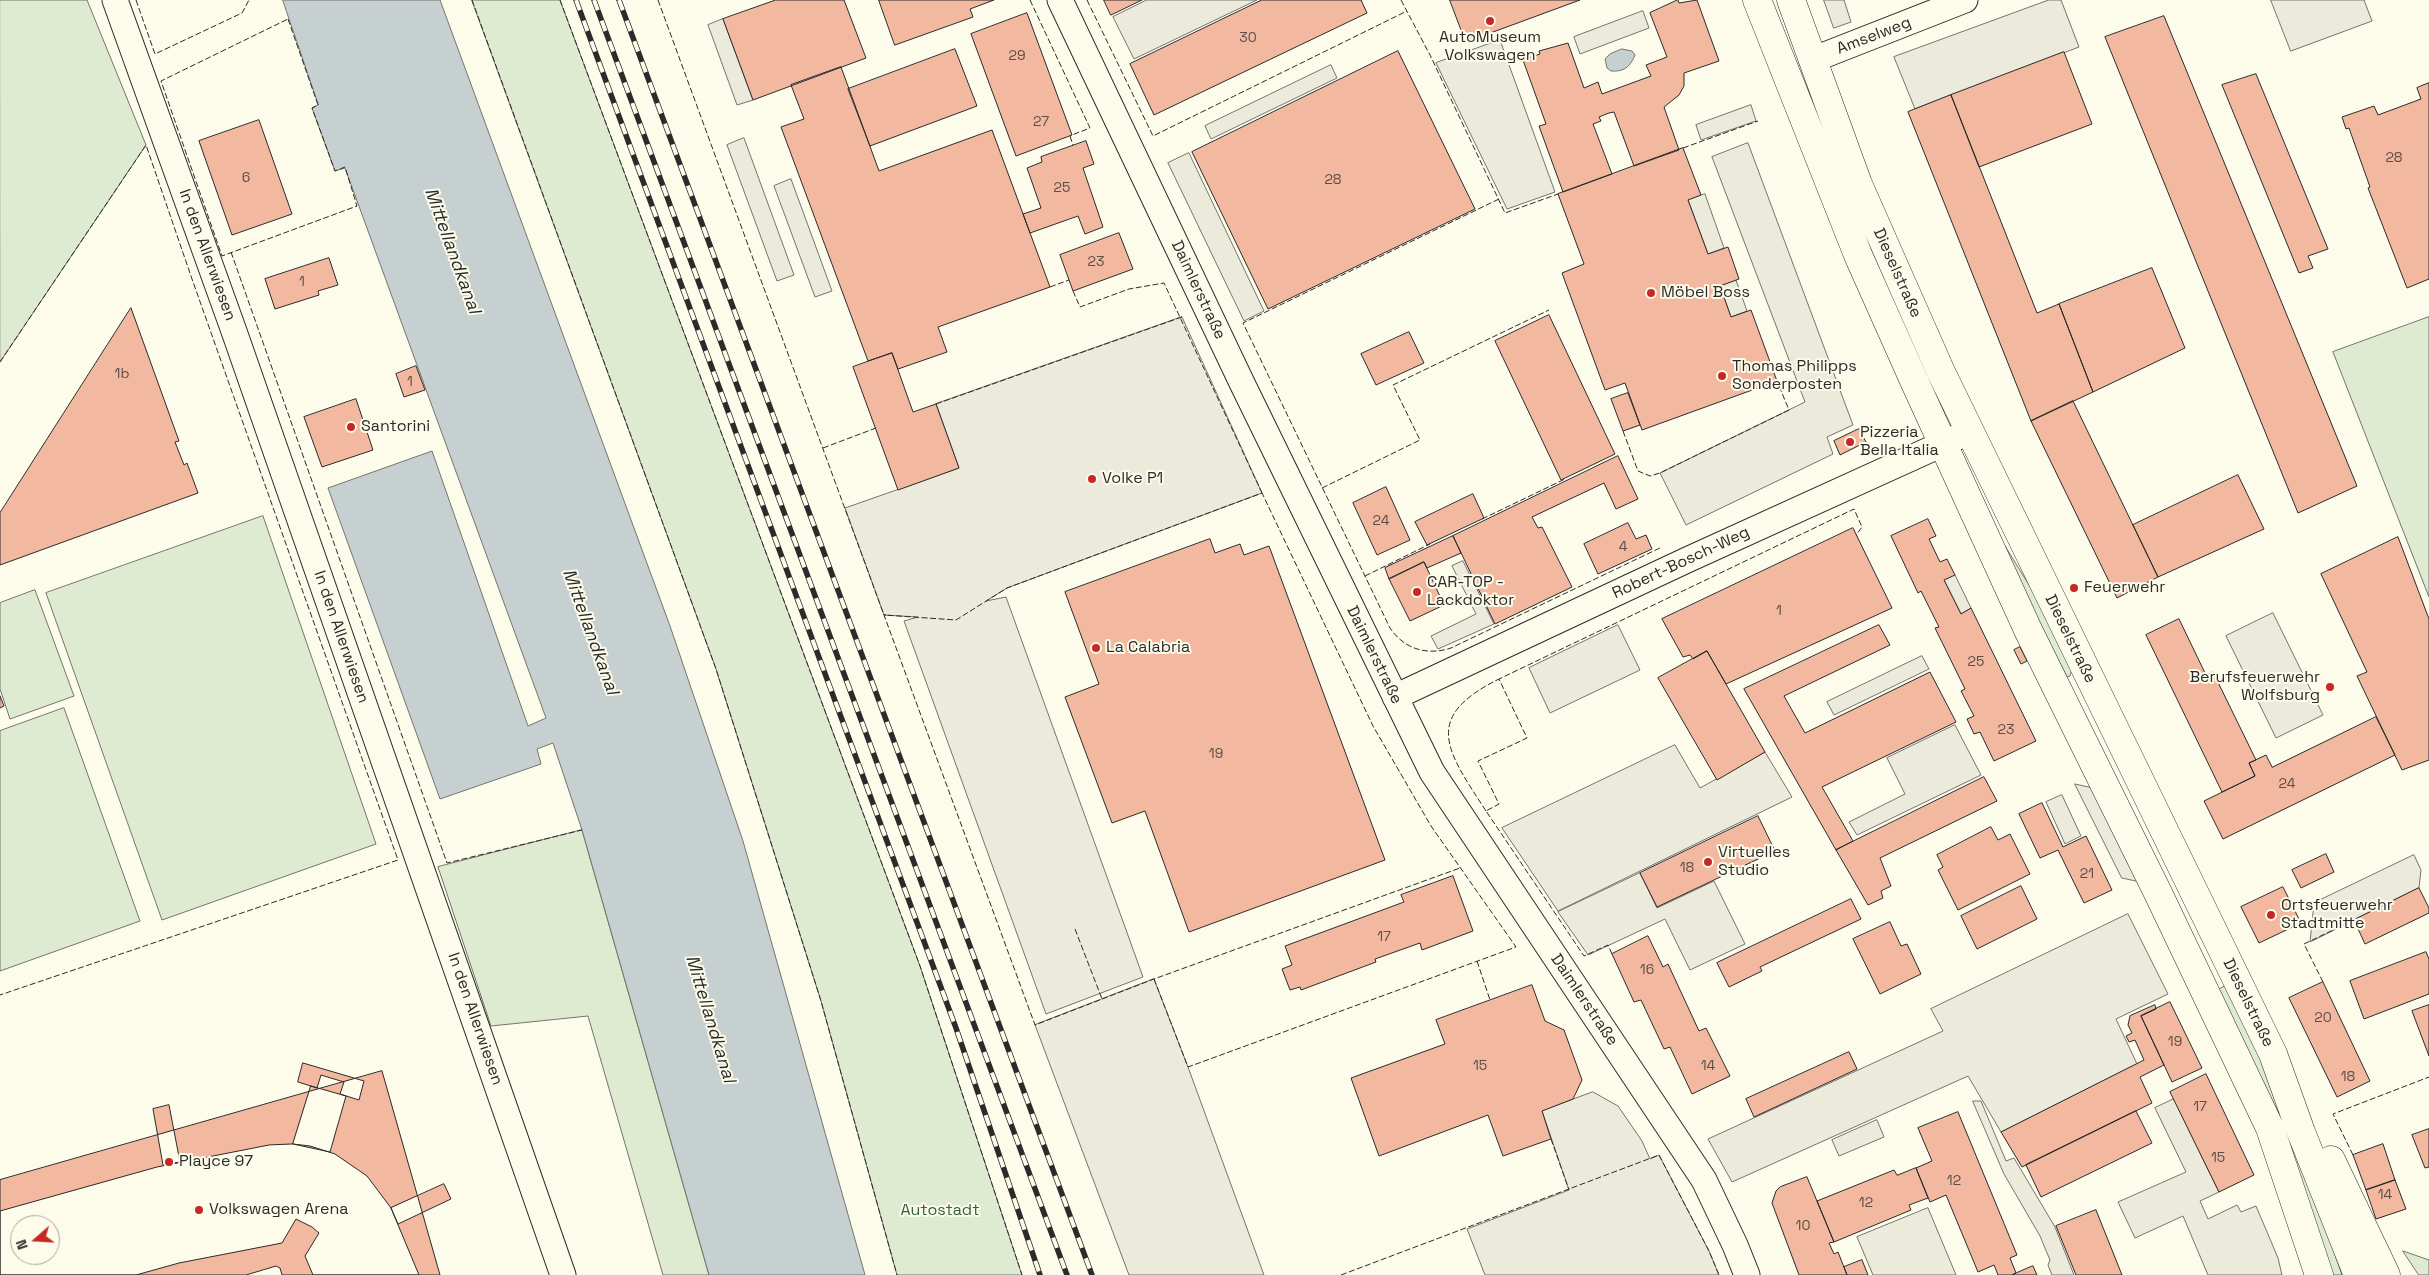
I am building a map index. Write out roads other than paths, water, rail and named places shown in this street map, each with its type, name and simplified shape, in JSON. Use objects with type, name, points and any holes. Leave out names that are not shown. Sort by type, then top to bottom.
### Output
[{"type":"main road","name":"Dieselstraße","points":[[1757,0],[1858,255],[1943,443],[2029,632],[2158,893],[2270,1128],[2319,1275]]},
{"type":"main road","name":"Dieselstraße","points":[[1790,0],[1866,202],[1970,432],[2273,1054],[2301,1132],[2358,1275]]},
{"type":"main road","points":[[2273,1054],[2315,1126],[2386,1275]]},
{"type":"street","name":"In den Allerwiesen","points":[[115,0],[236,334],[563,1275]]},
{"type":"street","name":"Daimlerstraße","points":[[1060,0],[1225,347],[1432,772],[1704,1180],[1736,1245],[1747,1275]]},
{"type":"street","name":"Amselweg","points":[[1812,60],[1965,0]]},
{"type":"street","name":"Robert-Bosch-Weg","points":[[1395,697],[1696,556],[1970,432]]},
{"type":"water","name":"Mittellandkanal","points":[[283,0],[440,0],[670,626],[743,841],[865,1275],[709,1275],[582,830],[553,743],[537,749],[541,764],[440,799],[328,488],[432,451],[528,726],[546,718],[345,168],[335,171],[312,108],[318,105]]},
{"type":"water","points":[[1622,49],[1632,51],[1635,55],[1629,66],[1623,70],[1611,71],[1607,68],[1605,59],[1610,54]]},
{"type":"railway","points":[[576,0],[956,1028],[1040,1275]]},
{"type":"railway","points":[[594,0],[1067,1275]]},
{"type":"railway","points":[[619,0],[1092,1275]]},
{"type":"place","name":"AutoMuseum Volkswagen","points":[[1490,21]]},
{"type":"place","name":"Möbel Boss","points":[[1651,293]]},
{"type":"place","name":"Thomas Philipps Sonderposten","points":[[1722,376]]},
{"type":"place","name":"Santorini","points":[[351,427]]},
{"type":"place","name":"Pizzeria Bella Italia","points":[[1850,442]]},
{"type":"place","name":"Volke P1","points":[[1092,479]]},
{"type":"place","name":"Feuerwehr","points":[[2074,588]]},
{"type":"place","name":"CAR-TOP - Lackdoktor","points":[[1417,592]]},
{"type":"place","name":"La Calabria","points":[[1096,648]]},
{"type":"place","name":"Berufsfeuerwehr Wolfsburg","points":[[2330,687]]},
{"type":"place","name":"Virtuelles Studio","points":[[1708,862]]},
{"type":"place","name":"Ortsfeuerwehr Stadtmitte","points":[[2271,915]]},
{"type":"place","name":"Playce 97","points":[[169,1162]]},
{"type":"place","name":"Volkswagen Arena","points":[[199,1210]]},
{"type":"park label","name":"Autostadt","points":[[940,1211]]}]
